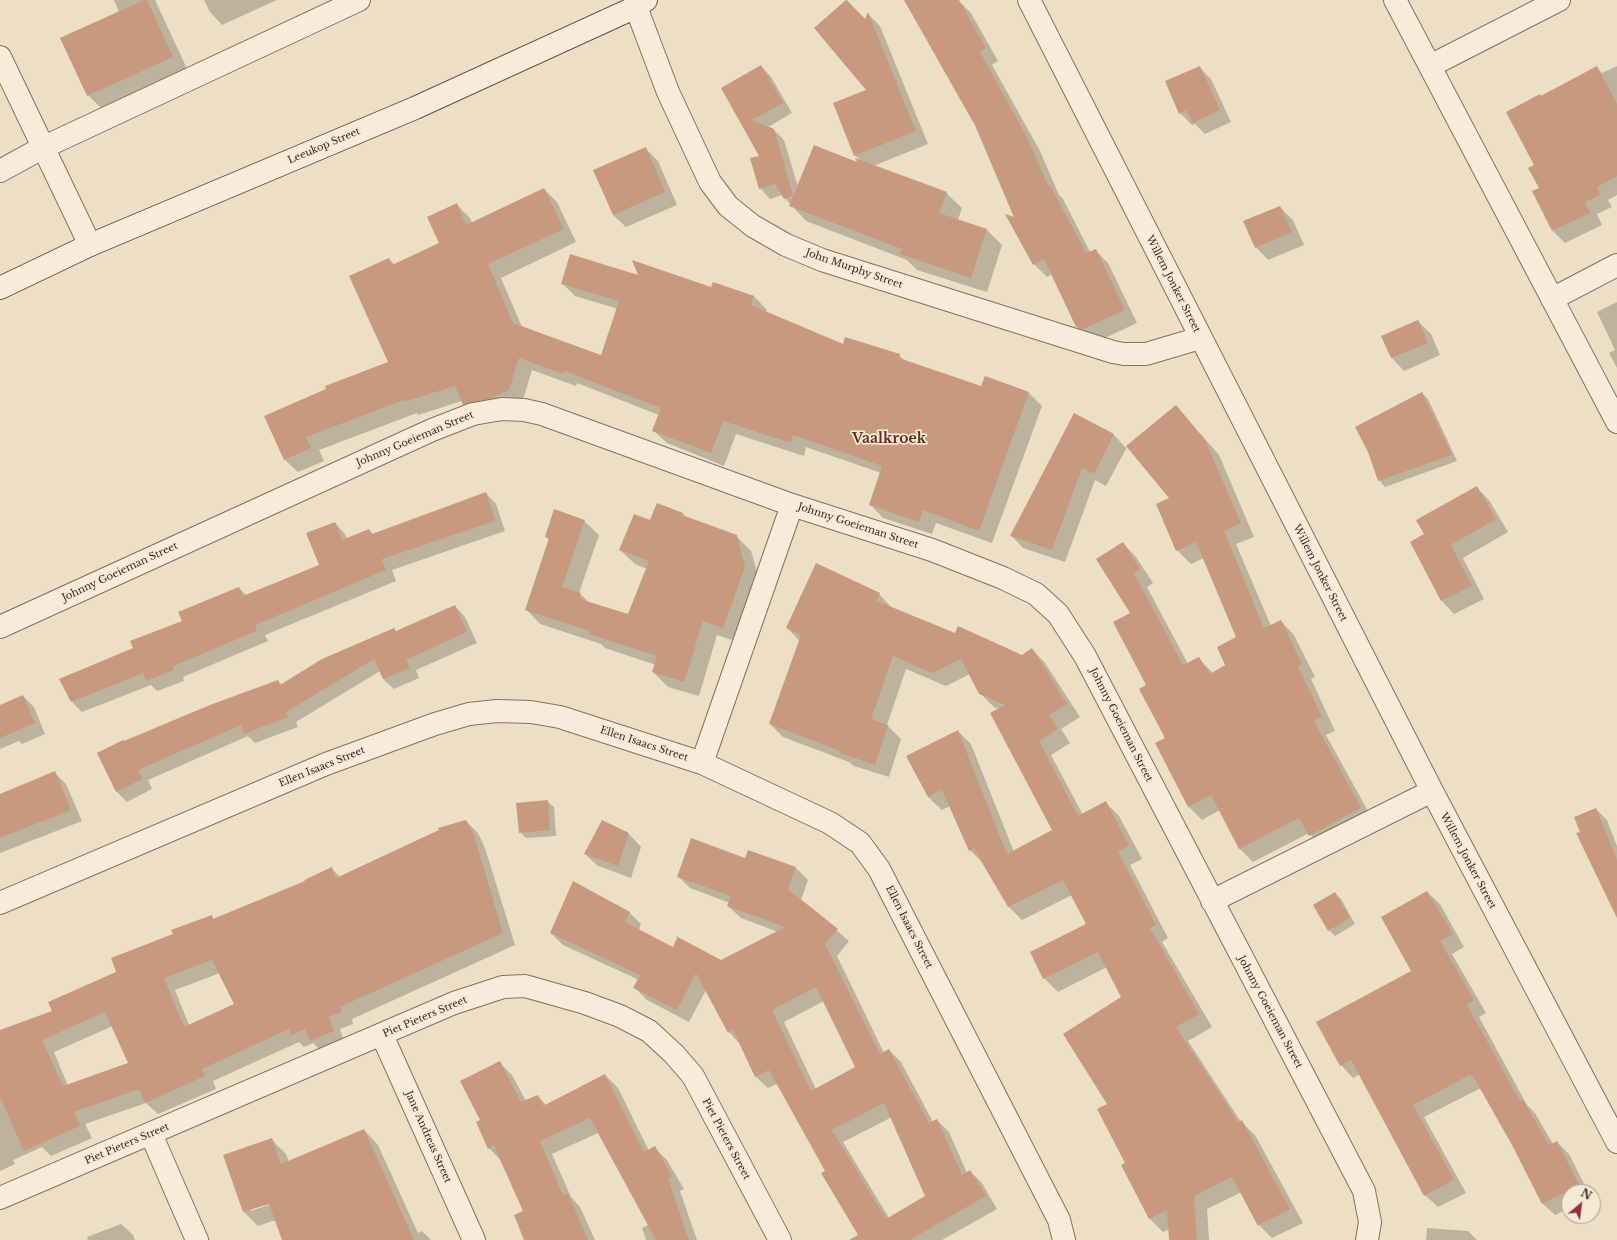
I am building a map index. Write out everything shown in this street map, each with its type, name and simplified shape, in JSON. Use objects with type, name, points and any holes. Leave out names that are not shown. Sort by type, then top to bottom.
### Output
[{"type":"street","points":[[0,171],[42,148],[359,0]]},
{"type":"street","name":"Willem Jonker Street","points":[[1029,0],[1432,791],[1617,1142]]},
{"type":"street","points":[[1395,0],[1617,422]]},
{"type":"street","points":[[1430,66],[1559,0]]},
{"type":"street","name":"John Murphy Street","points":[[641,3],[668,92],[710,182],[728,206],[753,226],[786,244],[822,260],[1113,352],[1124,354],[1146,354],[1200,338]]},
{"type":"street","name":"Leeukop Street","points":[[0,288],[90,245],[415,108],[641,3]]},
{"type":"street","points":[[0,57],[42,148],[90,245]]},
{"type":"street","points":[[1552,299],[1617,265]]},
{"type":"street","name":"Johnny Goeieman Street","points":[[0,626],[432,430],[473,414],[502,409],[524,410],[542,414],[792,505],[932,550],[1003,578],[1036,594],[1058,614],[1085,656],[1364,1191],[1370,1222],[1367,1240]]},
{"type":"street","points":[[702,763],[792,505]]},
{"type":"street","name":"Ellen Isaacs Street","points":[[0,903],[326,764],[435,724],[469,714],[497,710],[531,712],[560,717],[702,763],[830,823],[860,843],[879,869],[1059,1220],[1064,1240]]},
{"type":"street","points":[[1212,901],[1432,791]]},
{"type":"street","name":"Piet Pieters Street","points":[[0,1198],[454,1003],[503,988],[525,986],[585,1003],[620,1016],[649,1031],[674,1054],[693,1076],[780,1240]]},
{"type":"street","name":"Jane Andreas Street","points":[[382,1035],[474,1240]]},
{"type":"street","points":[[151,1134],[197,1240]]},
{"type":"building","points":[[144,0],[147,0],[173,57],[87,96],[60,38]]},
{"type":"building","points":[[846,0],[865,19],[868,12],[916,131],[854,156],[833,103],[866,90],[814,28]]},
{"type":"building","points":[[904,0],[959,0],[986,48],[980,52],[1027,137],[1048,186],[1050,185],[1086,253],[1096,249],[1125,310],[1083,329],[1076,327],[1044,259],[1033,265],[1005,214],[1014,217],[973,120],[973,122]]},
{"type":"building","points":[[761,65],[783,103],[752,120],[774,129],[793,195],[784,199],[775,184],[759,189],[750,158],[759,156],[721,88]]},
{"type":"building","points":[[1200,66],[1220,110],[1193,123],[1186,110],[1179,114],[1165,81]]},
{"type":"building","points":[[1597,66],[1617,104],[1617,176],[1597,187],[1600,195],[1585,202],[1590,213],[1552,231],[1532,191],[1539,188],[1528,168],[1534,165],[1506,112],[1540,94],[1541,96]]},
{"type":"building","points":[[814,145],[857,162],[855,158],[947,192],[939,213],[987,229],[971,278],[900,254],[902,249],[789,206]]},
{"type":"building","points":[[646,147],[665,192],[613,215],[593,170]]},
{"type":"building","points":[[544,188],[564,229],[488,264],[513,323],[601,355],[619,301],[561,284],[570,254],[638,275],[632,260],[711,287],[713,282],[754,296],[751,305],[843,344],[845,337],[900,354],[899,358],[981,386],[985,376],[1029,392],[979,531],[923,510],[919,522],[869,505],[882,466],[793,435],[791,443],[723,421],[711,453],[652,431],[661,408],[564,371],[563,374],[519,358],[509,390],[489,399],[463,405],[455,386],[404,402],[404,400],[306,437],[311,448],[284,460],[264,416],[326,389],[325,386],[388,362],[349,276],[389,258],[392,265],[439,243],[427,217],[457,203],[466,225]]},
{"type":"building","points":[[1280,206],[1292,232],[1255,248],[1243,221]]},
{"type":"building","points":[[1418,320],[1428,343],[1391,358],[1381,336]]},
{"type":"building","points":[[1422,392],[1452,455],[1378,481],[1368,452],[1355,427]]},
{"type":"building","points":[[1176,405],[1205,440],[1241,523],[1224,531],[1264,628],[1281,620],[1302,664],[1298,666],[1322,717],[1314,721],[1361,808],[1309,836],[1299,818],[1239,849],[1211,795],[1188,807],[1155,743],[1165,738],[1139,689],[1146,685],[1113,622],[1130,613],[1096,559],[1123,542],[1140,569],[1134,573],[1183,665],[1199,657],[1210,674],[1225,665],[1217,647],[1236,637],[1196,542],[1176,551],[1156,504],[1169,498],[1126,446]]},
{"type":"building","points":[[1074,413],[1114,434],[1094,474],[1082,468],[1052,550],[1010,536]]},
{"type":"building","points":[[1477,486],[1496,519],[1451,545],[1472,586],[1441,601],[1410,542],[1424,534],[1416,520]]},
{"type":"building","points":[[486,492],[495,521],[382,559],[386,570],[255,625],[257,631],[173,666],[174,670],[146,681],[143,673],[71,702],[59,679],[133,648],[130,641],[182,621],[178,612],[239,587],[243,596],[319,565],[306,533],[335,522],[342,540],[369,529],[372,534]]},
{"type":"building","points":[[657,503],[683,513],[682,515],[737,535],[745,567],[723,628],[703,621],[684,682],[652,672],[657,656],[589,634],[590,631],[525,610],[549,538],[545,537],[554,509],[585,520],[562,587],[581,593],[580,599],[628,614],[649,561],[619,550],[634,514],[650,520]]},
{"type":"building","points":[[816,563],[880,593],[877,601],[955,633],[958,626],[1022,655],[1032,648],[1067,704],[1049,715],[1058,729],[1039,741],[1078,816],[1106,801],[1129,845],[1118,852],[1156,925],[1150,928],[1199,1014],[1176,1027],[1238,1122],[1242,1120],[1290,1209],[1258,1226],[1232,1177],[1194,1196],[1197,1240],[1169,1240],[1167,1210],[1149,1219],[1121,1165],[1125,1163],[1097,1109],[1107,1104],[1063,1034],[1121,997],[1098,952],[1043,979],[1030,952],[1086,924],[1063,880],[1008,907],[974,849],[969,851],[942,790],[928,797],[906,756],[958,730],[1007,854],[1052,830],[990,713],[1005,705],[979,694],[961,659],[932,673],[893,656],[871,719],[888,725],[875,765],[840,753],[840,751],[769,724],[801,635],[786,628]]},
{"type":"building","points":[[455,605],[467,632],[406,660],[410,668],[383,679],[374,659],[286,712],[288,717],[244,734],[241,725],[138,770],[143,779],[116,792],[97,753],[123,740],[124,741],[210,705],[278,680],[280,685],[322,659],[394,628],[396,631]]},
{"type":"building","points":[[23,695],[35,723],[0,738],[0,705]]},
{"type":"building","points":[[55,771],[71,810],[0,838],[0,794]]},
{"type":"building","points":[[548,800],[550,830],[519,833],[516,803]]},
{"type":"building","points":[[1596,808],[1617,860],[1617,918],[1576,833],[1580,832],[1574,817]]},
{"type":"building","points":[[466,820],[474,835],[503,933],[340,1007],[342,1012],[329,1017],[334,1031],[310,1041],[305,1029],[291,1035],[289,1029],[202,1069],[205,1076],[145,1103],[139,1089],[74,1112],[80,1126],[24,1151],[0,1097],[0,1030],[52,1011],[48,1002],[116,972],[111,958],[173,934],[171,930],[212,915],[213,919],[305,881],[304,880],[332,867],[336,878],[439,830],[438,828]],"holes":[[[212,960],[234,1004],[184,1027],[164,978]],[[105,1012],[128,1063],[63,1086],[42,1040]]]},
{"type":"building","points":[[602,820],[629,833],[618,866],[584,854]]},
{"type":"building","points":[[691,838],[745,858],[748,850],[796,867],[788,889],[838,929],[825,944],[880,1054],[889,1049],[929,1123],[937,1119],[962,1175],[970,1170],[986,1196],[910,1240],[849,1240],[858,1235],[821,1173],[825,1171],[769,1070],[755,1077],[733,1030],[728,1033],[696,973],[677,1010],[633,988],[640,975],[550,933],[573,881],[630,912],[625,922],[673,947],[677,938],[676,936],[721,960],[785,927],[727,906],[731,896],[677,877]],"holes":[[[816,987],[855,1067],[811,1091],[772,1010]],[[884,1103],[925,1196],[886,1219],[832,1130]]]},
{"type":"building","points":[[1427,891],[1453,934],[1440,941],[1474,1000],[1467,1005],[1520,1101],[1523,1100],[1549,1145],[1557,1141],[1578,1184],[1561,1184],[1561,1194],[1542,1204],[1512,1145],[1473,1076],[1471,1077],[1470,1075],[1413,1105],[1454,1180],[1424,1196],[1351,1060],[1340,1066],[1316,1022],[1411,971],[1381,917]]},
{"type":"building","points":[[1335,892],[1350,918],[1328,931],[1313,905]]},
{"type":"building","points":[[500,1061],[521,1102],[538,1095],[543,1106],[605,1074],[644,1152],[655,1146],[672,1176],[668,1179],[689,1240],[656,1240],[590,1118],[540,1141],[563,1195],[568,1193],[588,1240],[524,1240],[514,1215],[523,1211],[494,1146],[488,1149],[476,1122],[480,1120],[460,1081]]},
{"type":"building","points":[[364,1129],[414,1240],[282,1240],[269,1204],[243,1212],[223,1155],[272,1138],[281,1164]]},
{"type":"district","name":"Vaalkroek","points":[[889,439]]}]
